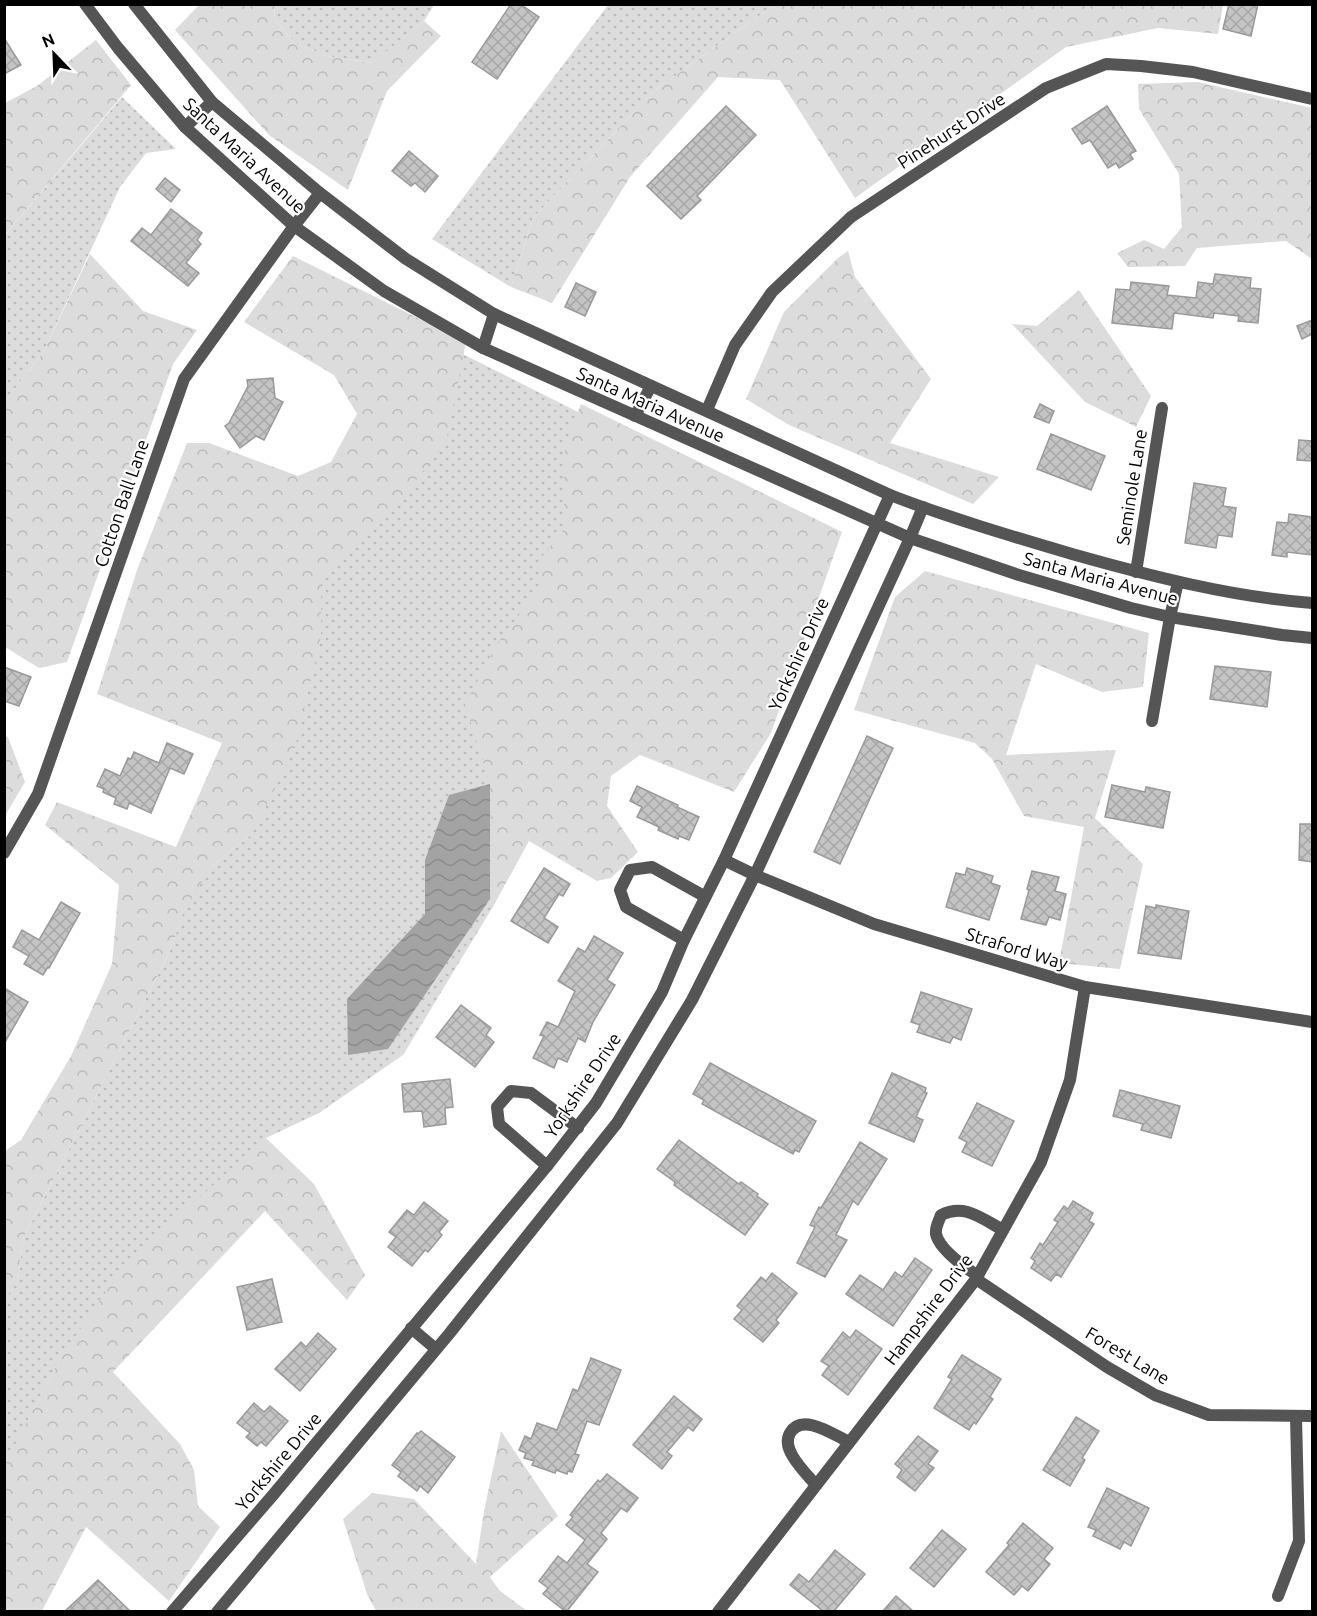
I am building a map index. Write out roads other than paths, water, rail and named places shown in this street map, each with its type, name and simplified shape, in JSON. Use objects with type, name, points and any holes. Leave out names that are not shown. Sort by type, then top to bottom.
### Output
[{"type":"street","name":"Santa Maria Avenue","points":[[85,4],[118,48],[185,127],[294,226],[384,291],[483,348],[910,538],[1019,575],[1131,608],[1170,617],[1312,638]]},
{"type":"street","name":"Santa Maria Avenue","points":[[134,4],[212,102],[320,193],[406,259],[494,314],[890,495],[923,507],[1031,542],[1136,572],[1178,582],[1312,603]]},
{"type":"street","name":"Pinehurst Drive","points":[[707,410],[735,345],[772,292],[851,218],[1046,88],[1106,64],[1193,72],[1312,99]]},
{"type":"street","points":[[185,127],[212,102]]},
{"type":"street","name":"Cotton Ball Lane","points":[[4,853],[38,794],[184,379],[320,193]]},
{"type":"street","points":[[483,348],[494,314]]},
{"type":"street","points":[[635,416],[651,386]]},
{"type":"street","name":"Seminole Lane","points":[[1136,572],[1162,408]]},
{"type":"street","name":"Yorkshire Drive","points":[[172,1611],[273,1496],[547,1166],[596,1103],[662,992],[704,896],[724,860],[890,495]]},
{"type":"street","points":[[218,1611],[436,1349],[617,1123],[692,1000],[755,875],[923,507]]},
{"type":"street","points":[[1152,721],[1178,582]]},
{"type":"street","name":"Straford Way","points":[[724,860],[874,924],[1085,987],[1312,1022]]},
{"type":"street","points":[[684,940],[626,907],[621,890],[630,870],[652,867],[704,896]]},
{"type":"street","name":"Hampshire Drive","points":[[717,1611],[977,1277],[1041,1161],[1070,1080],[1085,987]]},
{"type":"street","points":[[547,1166],[499,1124],[497,1107],[511,1091],[531,1093],[578,1128]]},
{"type":"street","name":"Forest Lane","points":[[1003,1230],[965,1210],[952,1209],[941,1215],[936,1235],[942,1246],[977,1277],[1107,1366],[1155,1395],[1209,1415],[1312,1416]]},
{"type":"street","points":[[411,1328],[436,1349]]},
{"type":"street","points":[[1278,1596],[1299,1541],[1296,1417]]},
{"type":"street","points":[[816,1485],[792,1457],[787,1445],[788,1436],[793,1428],[800,1424],[813,1425],[849,1442]]},
{"type":"water","points":[[490,784],[490,899],[388,1049],[348,1055],[347,999],[425,914],[425,860],[449,795]]}]
